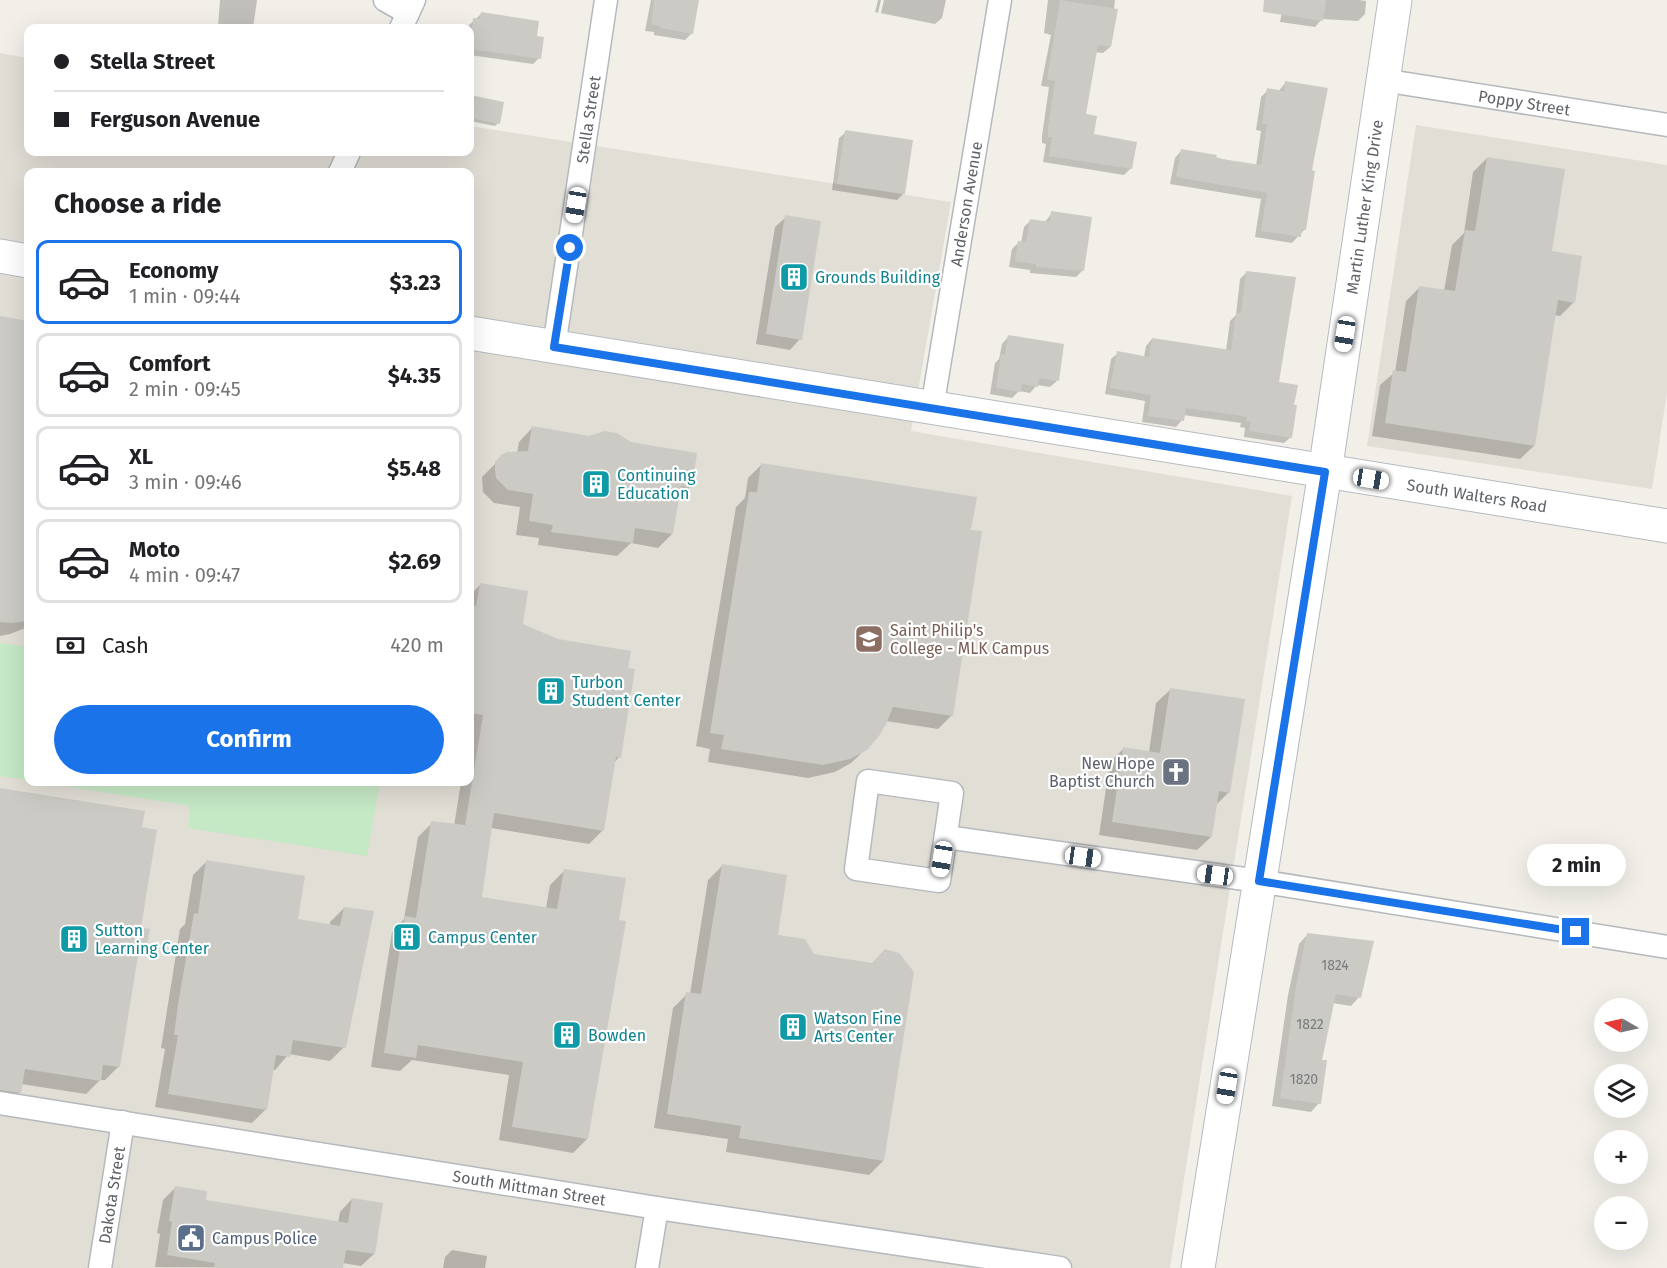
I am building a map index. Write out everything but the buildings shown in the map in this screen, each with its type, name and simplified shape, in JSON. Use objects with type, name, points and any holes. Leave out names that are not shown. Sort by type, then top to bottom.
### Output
[{"type":"main road","name":"Martin Luther King Drive","points":[[1198,1268],[1325,472],[1395,0]]},
{"type":"main road","points":[[0,256],[24,260]]},
{"type":"main road","name":"South Walters Road","points":[[474,334],[1667,526]]},
{"type":"street","points":[[385,0],[408,14]]},
{"type":"street","name":"Stella Street","points":[[554,347],[606,0]]},
{"type":"street","name":"Anderson Avenue","points":[[932,408],[1000,0]]},
{"type":"street","name":"Poppy Street","points":[[1382,80],[1667,124]]},
{"type":"street","points":[[868,781],[952,793],[946,837],[939,881],[856,869],[868,781]]},
{"type":"street","points":[[946,837],[1259,881],[1667,946]]},
{"type":"street","name":"South Mittman Street","points":[[0,1103],[657,1208],[1060,1268]]},
{"type":"street","name":"Dakota Street","points":[[100,1268],[123,1122]]},
{"type":"street","points":[[647,1268],[657,1208]]},
{"type":"shaded area","name":"Saint Philip's College - MLK Campus","points":[[0,53],[24,57],[24,156],[474,156],[474,127],[951,202],[911,431],[1292,496],[1170,1268],[0,1268]]},
{"type":"shaded area","points":[[1416,125],[1667,165],[1667,393],[1652,489],[1367,446]]},
{"type":"green space","points":[[0,643],[24,646],[24,780],[0,776]]},
{"type":"green space","points":[[65,786],[379,786],[367,856],[188,828],[190,806]]},
{"type":"place","name":"Grounds Building","points":[[794,277]]},
{"type":"place","name":"Continuing Education","points":[[596,484]]},
{"type":"place","name":"Saint Philip's College - MLK Campus","points":[[869,639]]},
{"type":"place","name":"Turbon Student Center","points":[[551,691]]},
{"type":"place","name":"New Hope Baptist Church","points":[[1176,772]]},
{"type":"place","name":"Campus Center","points":[[407,937]]},
{"type":"place","name":"Sutton Learning Center","points":[[74,939]]},
{"type":"place","name":"Watson Fine Arts Center","points":[[793,1027]]},
{"type":"place","name":"Bowden","points":[[567,1035]]},
{"type":"place","name":"Campus Police","points":[[191,1238]]},
{"type":"route","points":[[570,248],[554,347],[1325,472],[1259,881],[1576,932]]}]
